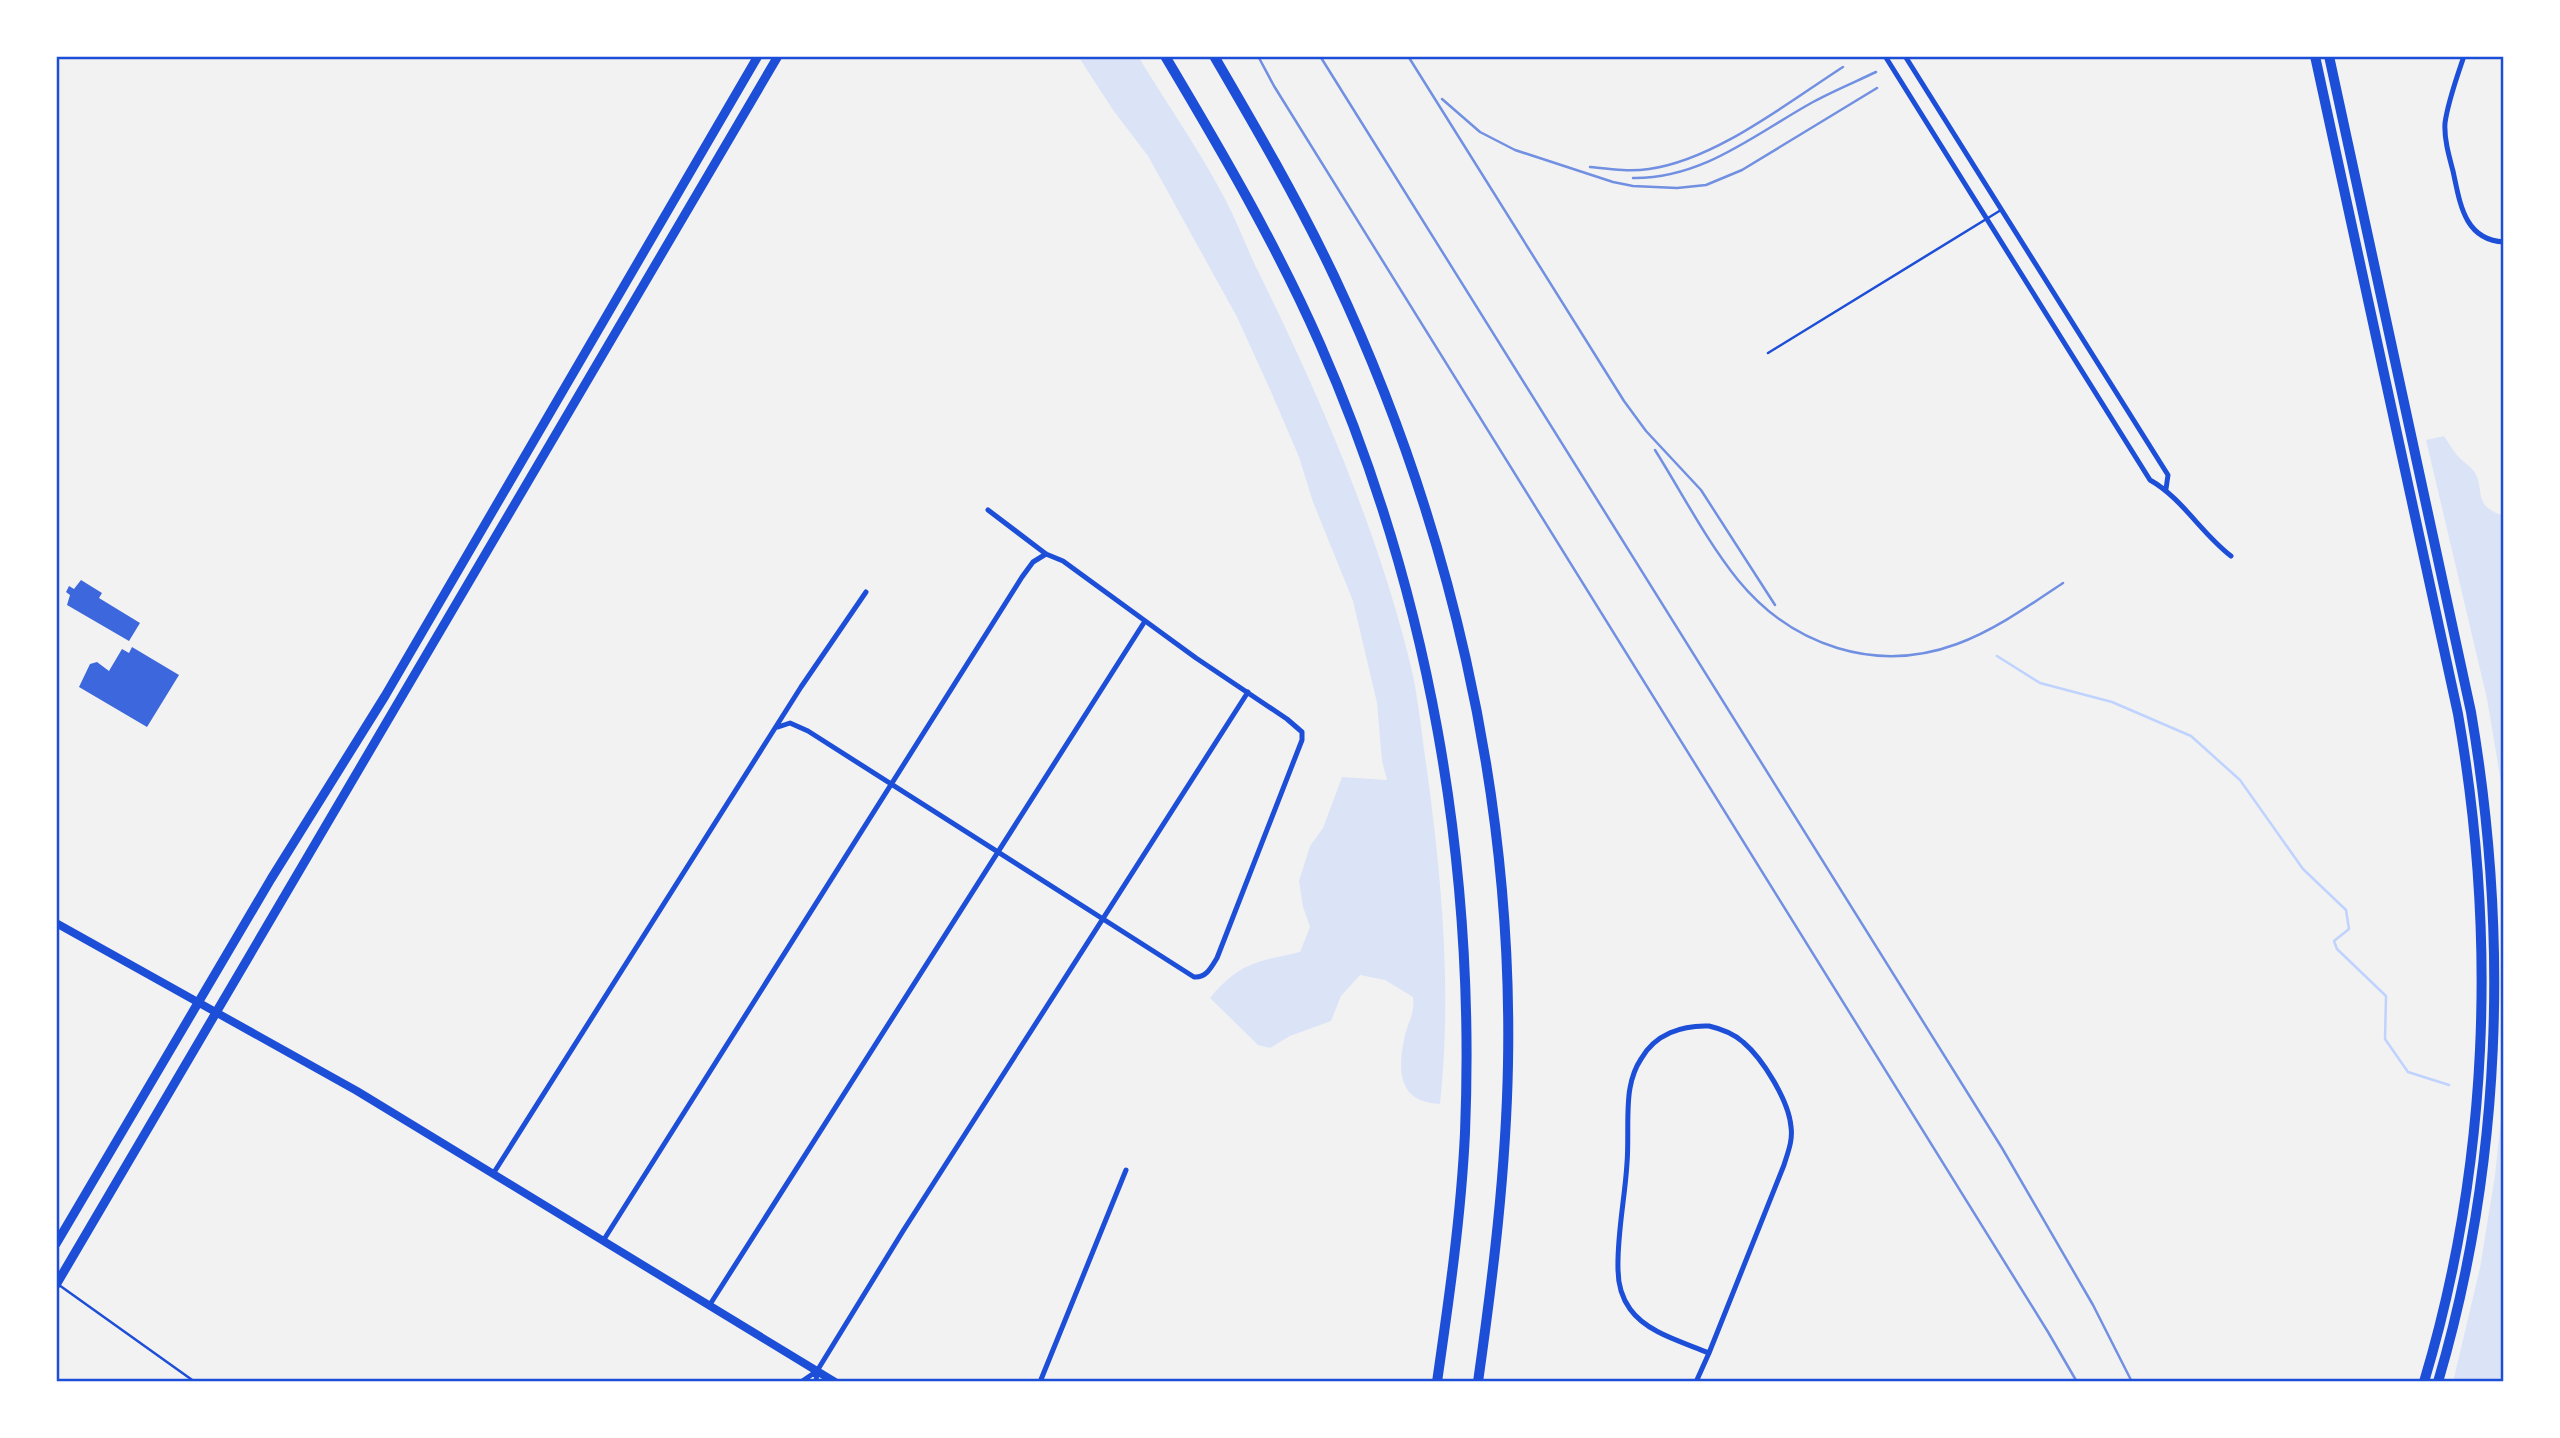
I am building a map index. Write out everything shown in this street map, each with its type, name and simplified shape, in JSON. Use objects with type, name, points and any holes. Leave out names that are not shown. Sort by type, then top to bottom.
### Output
[{"type":"highway","points":[[1165,56],[1268,235],[1321,345],[1385,516],[1430,688],[1446,775],[1457,859],[1466,1008],[1466,1089],[1460,1195],[1437,1382]]},
{"type":"highway","points":[[1213,56],[1313,234],[1361,335],[1394,417],[1424,506],[1443,568],[1472,688],[1494,820],[1502,898],[1508,1024],[1501,1209],[1478,1382]]},
{"type":"highway","points":[[2315,56],[2454,690],[2470,787],[2478,860],[2482,970],[2481,1044],[2475,1117],[2454,1262],[2424,1382]]},
{"type":"highway","points":[[2329,56],[2471,712],[2491,859],[2495,1007],[2487,1131],[2466,1265],[2438,1382]]},
{"type":"main road","points":[[56,1244],[271,879],[385,696],[758,56]]},
{"type":"main road","points":[[56,1283],[778,56]]},
{"type":"main road","points":[[56,923],[357,1091],[835,1382]]},
{"type":"street","points":[[1885,56],[2150,480],[2166,489],[2212,541],[2231,556]]},
{"type":"street","points":[[1905,56],[2168,475],[2166,489]]},
{"type":"street","points":[[2464,56],[2445,123],[2445,136],[2458,200],[2463,215],[2475,231],[2490,240],[2504,242]]},
{"type":"street","points":[[778,727],[790,723],[808,731],[1194,977],[1202,976],[1211,968],[1302,735],[1300,729],[1063,561],[1046,554],[988,510]]},
{"type":"street","points":[[603,1241],[1022,577],[1033,562],[1046,554]]},
{"type":"street","points":[[493,1174],[635,947],[866,592]]},
{"type":"street","points":[[709,1306],[1145,621]]},
{"type":"street","points":[[802,1382],[817,1371],[1248,692]]},
{"type":"street","points":[[1696,1382],[1709,1353],[1784,1165],[1792,1130],[1784,1101],[1753,1052],[1742,1041],[1725,1031],[1700,1026],[1678,1029],[1666,1034],[1648,1049],[1634,1070],[1629,1091],[1628,1162],[1618,1268],[1626,1303],[1639,1319],[1662,1333],[1709,1353]]},
{"type":"street","points":[[1040,1382],[1126,1170]]},
{"type":"street","points":[[816,1382],[817,1371]]},
{"type":"lane","points":[[1768,354],[2001,210]]},
{"type":"lane","points":[[56,1283],[195,1382]]},
{"type":"shaded area","points":[[1078,56],[1138,56],[1205,162],[1233,215],[1324,413],[1382,567],[1412,671],[1437,853],[1445,979],[1444,1062],[1440,1104],[1417,1098],[1404,1084],[1402,1052],[1413,1009],[1413,997],[1385,980],[1360,975],[1341,996],[1331,1021],[1290,1036],[1270,1048],[1258,1045],[1210,998],[1240,970],[1272,958],[1300,952],[1310,927],[1303,907],[1299,881],[1310,846],[1323,828],[1342,777],[1387,780],[1382,761],[1377,703],[1353,601],[1313,502],[1299,457],[1237,317],[1148,156],[1113,110]]},
{"type":"shaded area","points":[[2444,436],[2457,455],[2474,471],[2483,502],[2494,512],[2504,516],[2504,800],[2487,699],[2426,440]]},
{"type":"shaded area","points":[[2504,1092],[2504,1382],[2453,1382],[2480,1268],[2495,1175]]},
{"type":"building","points":[[81,580],[102,593],[99,598],[140,623],[129,641],[67,605],[70,595],[66,592],[69,586],[74,589]]},
{"type":"building","points":[[132,647],[179,675],[147,727],[79,687],[90,664],[97,662],[109,671],[122,649],[129,653]]},
{"type":"waterway","points":[[1997,656],[2040,683],[2112,702],[2191,736],[2240,780],[2303,869],[2346,910],[2349,929],[2334,941],[2337,949],[2386,996],[2385,1039],[2408,1072],[2449,1085]]},
{"type":"railway","points":[[1258,56],[1274,86],[2077,1382]]},
{"type":"railway","points":[[1320,56],[2002,1148],[2093,1305],[2132,1382]]},
{"type":"railway","points":[[1408,56],[1624,401],[1646,431],[1701,490],[1775,605]]},
{"type":"railway","points":[[1590,167],[1627,170],[1674,164],[1750,128],[1843,67]]},
{"type":"railway","points":[[1633,178],[1658,176],[1705,163],[1813,102],[1876,72]]},
{"type":"railway","points":[[1442,99],[1480,132],[1515,150],[1613,182],[1633,186],[1677,188],[1706,185],[1742,170],[1877,88]]},
{"type":"railway","points":[[1655,450],[1705,533],[1738,580],[1760,603],[1784,622],[1837,648],[1896,656],[1927,653],[1957,644],[1999,624],[2063,583]]}]
